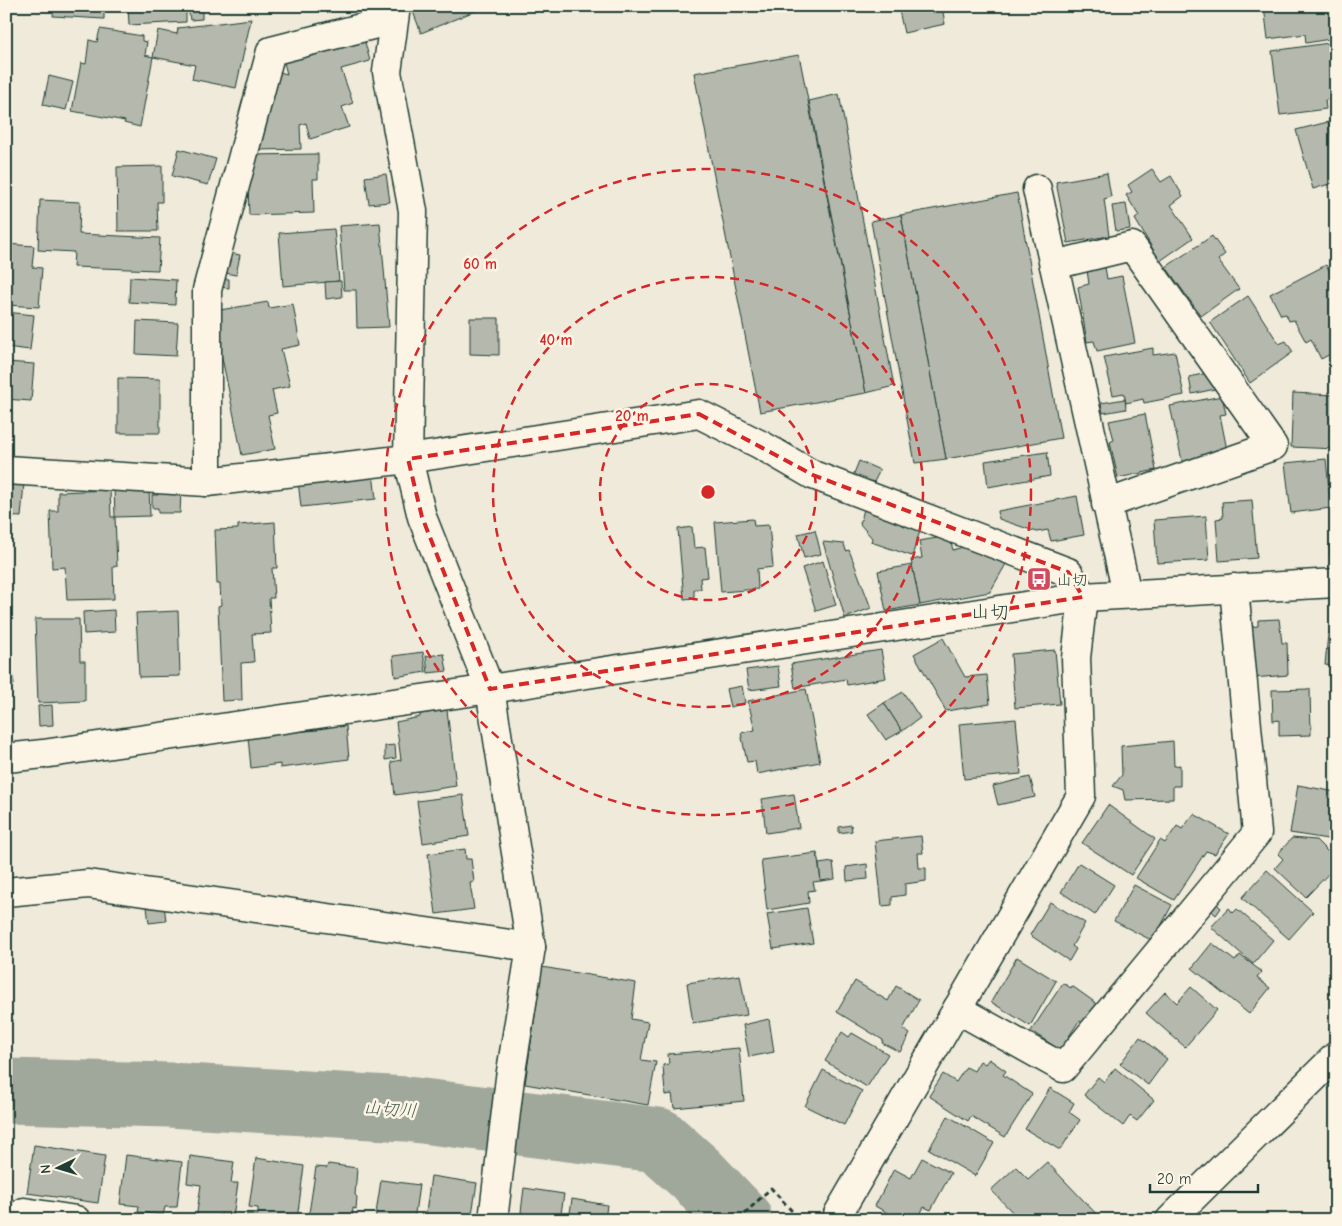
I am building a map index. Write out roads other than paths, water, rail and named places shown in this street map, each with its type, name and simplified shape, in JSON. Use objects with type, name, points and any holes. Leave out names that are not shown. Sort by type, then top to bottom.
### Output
[{"type":"street","points":[[207,482],[207,290],[271,51],[394,13],[387,72],[413,211],[408,458],[422,518],[490,689],[531,947],[510,1078],[493,1220]]},
{"type":"street","points":[[1037,190],[1127,594]]},
{"type":"street","points":[[1054,265],[1132,246],[1273,446],[1106,504]]},
{"type":"street","points":[[6,470],[207,482],[408,458],[699,414],[761,445],[813,476],[1068,572],[1083,597],[1076,658],[1081,796],[838,1214],[843,1220]]},
{"type":"street","points":[[6,758],[62,752],[490,689],[1083,597],[1336,583]]},
{"type":"street","points":[[957,1010],[1063,1068],[1257,833],[1234,588]]},
{"type":"street","points":[[6,892],[88,884],[531,947]]},
{"type":"street","points":[[1170,1220],[1336,1056]]},
{"type":"street","points":[[24,1212],[76,1220]]},
{"type":"waterway","name":"山切川","points":[[6,1091],[170,1095],[406,1109],[658,1140],[696,1174],[740,1220]]},
{"type":"place","name":"山切","points":[[1039,579]]},
{"type":"district","name":"山切","points":[[990,611]]}]
